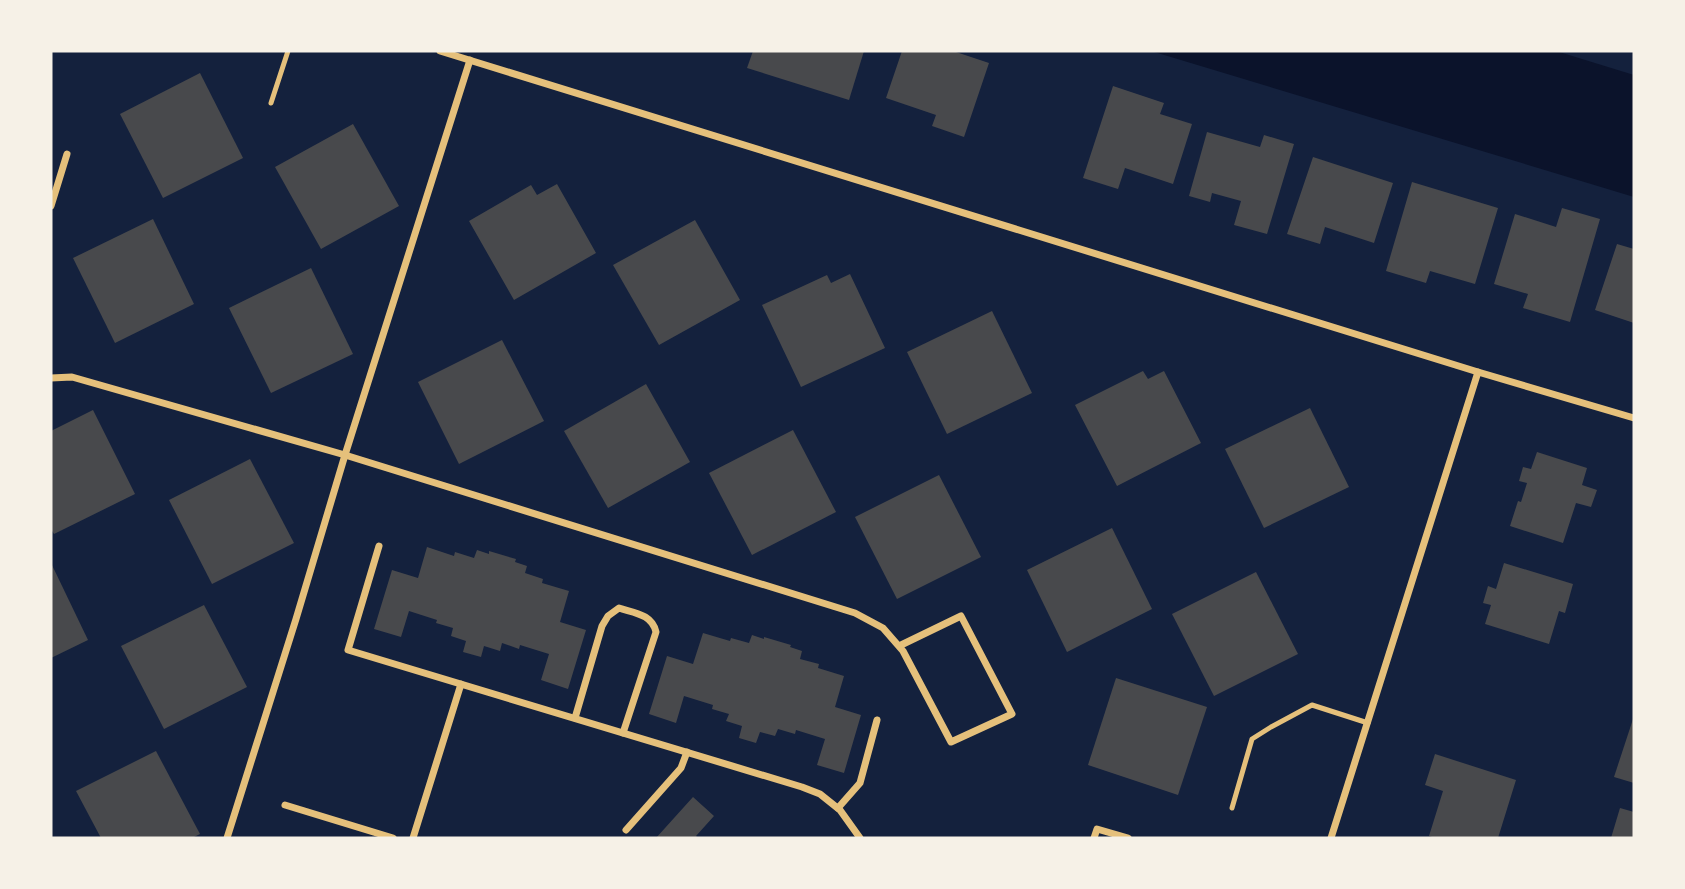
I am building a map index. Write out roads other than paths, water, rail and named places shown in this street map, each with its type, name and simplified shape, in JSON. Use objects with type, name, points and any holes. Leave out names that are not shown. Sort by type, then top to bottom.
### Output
[{"type":"street","points":[[440,51],[1634,418]]},
{"type":"street","points":[[227,838],[470,60]]},
{"type":"street","points":[[51,206],[67,154]]},
{"type":"street","points":[[1331,838],[1478,372]]},
{"type":"street","points":[[51,378],[72,377],[345,456],[855,613],[883,628],[899,646],[904,651],[951,742],[1012,713],[961,616],[899,646]]},
{"type":"street","points":[[379,545],[348,650],[802,787],[820,794],[838,808],[860,838]]},
{"type":"street","points":[[575,718],[602,626],[608,616],[618,608],[646,616],[654,624],[656,632],[623,733]]},
{"type":"street","points":[[413,838],[461,684]]},
{"type":"street","points":[[838,808],[860,783],[877,720]]},
{"type":"street","points":[[626,830],[681,768],[687,752]]},
{"type":"street","points":[[285,806],[393,838]]},
{"type":"street","points":[[1094,838],[1097,829],[1128,838]]},
{"type":"lane","points":[[271,103],[288,51]]},
{"type":"lane","points":[[1232,808],[1252,739],[1271,726],[1312,705],[1368,723]]},
{"type":"water","points":[[1151,51],[1556,51],[1634,75],[1634,197]]}]
